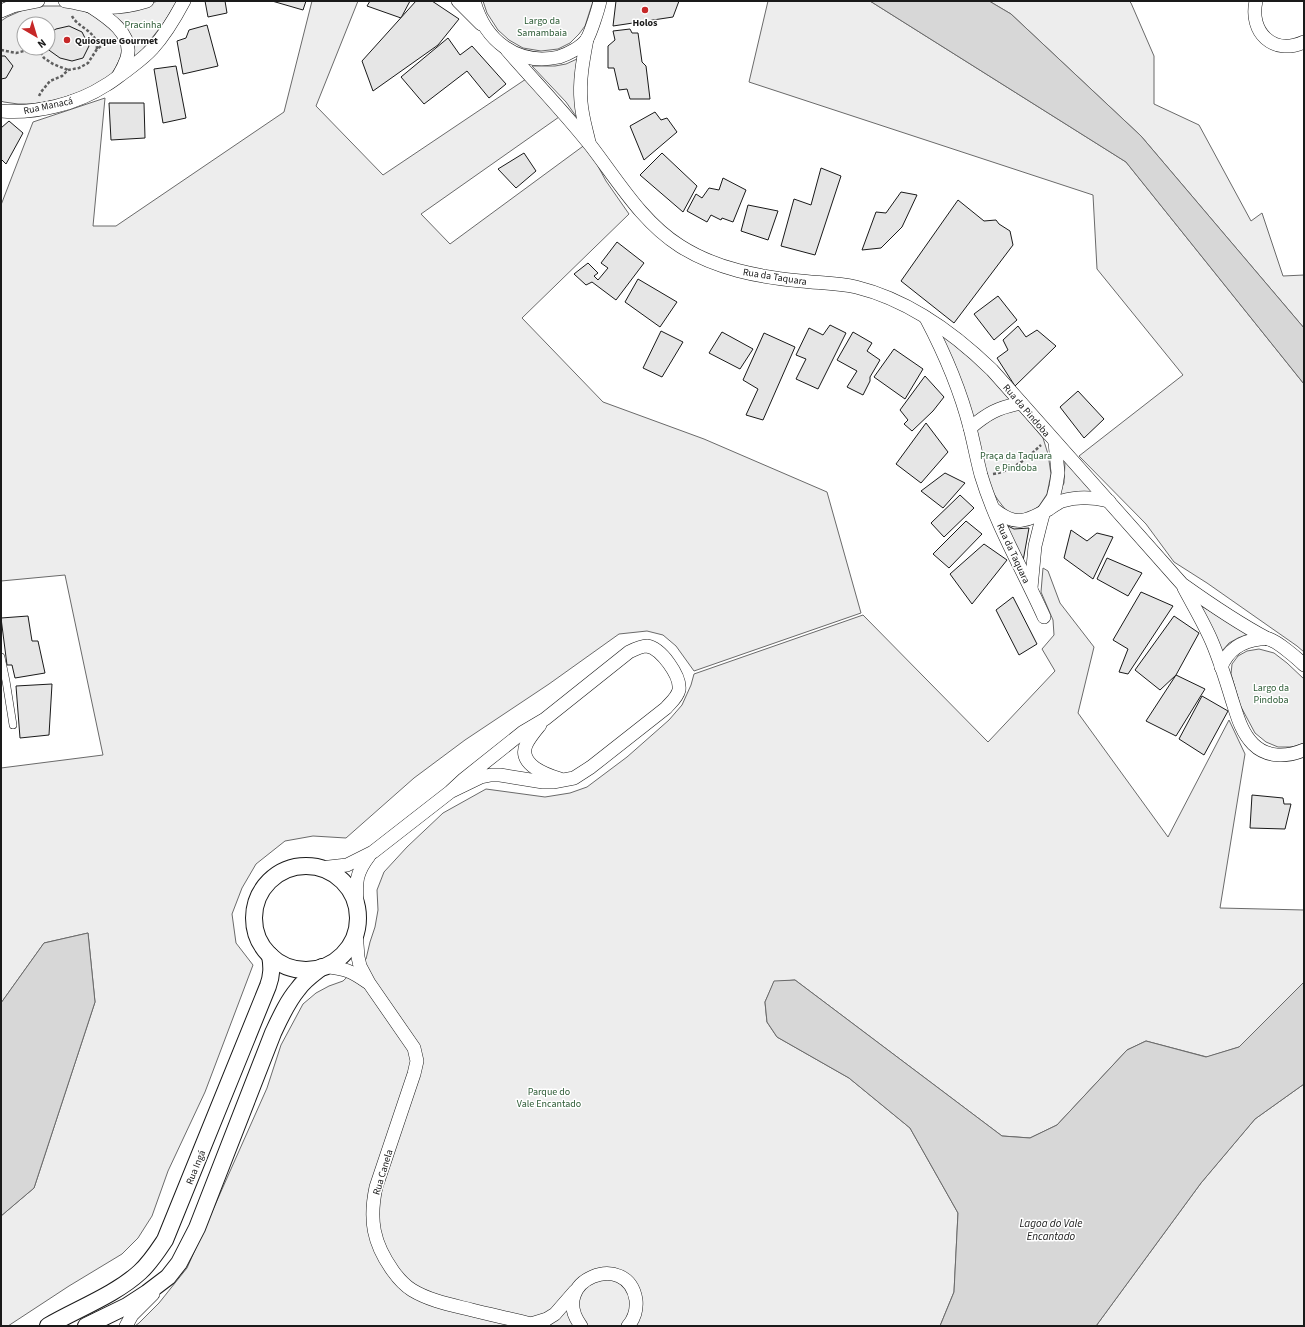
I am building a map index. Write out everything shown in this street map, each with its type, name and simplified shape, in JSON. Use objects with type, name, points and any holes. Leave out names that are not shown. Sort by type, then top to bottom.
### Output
[{"type":"street","points":[[1,11],[13,6],[38,1]]},
{"type":"street","points":[[72,1],[90,6],[109,8],[122,7],[147,1]]},
{"type":"street","points":[[118,77],[151,50],[163,35],[184,1]]},
{"type":"street","points":[[458,1],[485,28]]},
{"type":"street","points":[[474,1],[477,12],[485,28]]},
{"type":"street","points":[[590,146],[584,123],[581,102],[581,81],[587,39],[600,1]]},
{"type":"street","points":[[1256,3],[1255,18],[1258,29],[1264,38],[1274,44],[1285,47],[1296,46],[1304,42]]},
{"type":"street","points":[[90,6],[107,18],[125,37],[128,47],[127,58],[118,77]]},
{"type":"street","name":"Rua da Taquara","points":[[485,28],[507,50],[563,113],[629,197],[654,225],[680,246],[709,260],[740,272],[768,277],[855,287],[902,304],[926,317],[951,368],[970,428],[981,475],[1003,532],[1031,588]]},
{"type":"street","points":[[507,50],[533,59],[548,59],[564,55],[576,49],[587,39]]},
{"type":"street","name":"Rua Manacá","points":[[1,111],[20,111],[64,103],[94,92],[118,77]]},
{"type":"street","name":"Rua da Pindoba","points":[[926,317],[972,351],[992,370],[1182,584],[1212,641],[1239,720],[1246,735],[1253,745],[1265,752],[1278,755],[1292,755],[1304,750]]},
{"type":"street","points":[[970,428],[993,411],[1005,406],[1020,403]]},
{"type":"street","name":"Rua da Taquara","points":[[1031,588],[1035,546],[1044,511],[1052,498],[1056,486],[1058,473],[1053,440]]},
{"type":"street","name":"Rua da Taquara","points":[[995,510],[1005,518],[1022,520],[1030,518],[1062,501],[1092,497],[1108,500]]},
{"type":"street","name":"Rua da Pindoba","points":[[1182,584],[1285,650],[1304,666]]},
{"type":"street","points":[[1031,588],[1044,617]]},
{"type":"street","points":[[1221,666],[1225,657],[1233,649],[1254,640],[1268,639]]},
{"type":"street","points":[[320,868],[348,865],[373,852],[450,792],[523,732],[545,719],[629,652],[646,646],[654,649],[660,654],[677,676],[679,683],[678,691],[675,699],[666,708],[583,773],[574,778],[553,782],[543,782],[491,774],[481,777],[450,792]]},
{"type":"street","points":[[545,719],[525,747],[526,756],[530,763],[538,770],[565,780]]},
{"type":"street","points":[[126,1326],[132,1316],[179,1263],[197,1228],[273,1033],[298,988],[308,978],[323,967],[335,961],[345,952],[352,942],[358,922],[357,880],[359,871],[373,852]]},
{"type":"street","points":[[323,967],[308,970],[294,969],[281,964],[261,945],[256,932],[254,919],[256,905],[261,893],[269,882],[280,873],[292,868],[306,866],[320,868],[330,872],[343,881],[352,894],[357,905]]},
{"type":"street","name":"Rua Canela","points":[[356,931],[360,966],[369,983],[414,1048],[417,1061],[376,1187],[372,1204],[372,1219],[375,1236],[380,1251],[398,1278],[411,1290],[445,1304],[533,1325],[555,1314],[584,1281],[597,1274],[613,1274],[622,1278],[630,1286],[635,1295],[636,1305],[634,1315],[628,1326]]},
{"type":"street","name":"Rua Ingá","points":[[48,1326],[125,1284],[141,1272],[154,1256],[164,1240],[268,986],[272,968],[270,955]]},
{"type":"street","name":"Rua Canela","points":[[323,967],[343,969],[352,972],[369,983]]},
{"type":"street","points":[[86,1326],[127,1306],[168,1277]]},
{"type":"street","points":[[577,1289],[573,1299],[573,1310],[576,1320],[581,1326]]},
{"type":"lane","points":[[1,658],[4,682],[13,725]]},
{"type":"path","points":[[72,1],[72,15],[74,20],[88,30],[95,39],[97,49]]},
{"type":"path","points":[[43,56],[52,64],[68,70],[79,68],[88,63],[97,49],[105,43],[125,37]]},
{"type":"path","points":[[1,50],[16,53]]},
{"type":"path","points":[[39,108],[38,100],[41,92],[50,81],[62,76],[68,70]]},
{"type":"path","points":[[981,475],[1011,469],[1053,440]]},
{"type":"shaded area","name":"Pracinha","points":[[158,1],[177,1],[163,24],[135,59],[133,41],[109,13]]},
{"type":"shaded area","points":[[312,1],[358,1],[316,106],[383,175],[526,79],[559,117],[421,214],[450,244],[586,144],[606,181],[629,214],[522,318],[603,402],[704,439],[827,492],[861,613],[694,671],[676,646],[663,635],[647,631],[619,634],[549,684],[465,740],[414,778],[346,838],[313,836],[285,841],[256,864],[242,888],[232,914],[236,943],[253,965],[205,1092],[168,1171],[152,1216],[138,1238],[122,1254],[69,1286],[8,1326],[1,1326],[1,1216],[34,1188],[95,1002],[88,933],[44,943],[1,1003],[1,768],[103,755],[65,575],[1,581],[1,205],[33,122],[105,98],[93,226],[116,226],[284,112]]},
{"type":"shaded area","name":"Largo da Samambaia","points":[[483,1],[593,1],[585,26],[570,43],[558,49],[541,51],[523,48],[509,40],[498,30],[487,13]]},
{"type":"shaded area","points":[[768,1],[870,1],[1126,162],[1304,384],[1304,652],[1207,583],[1174,562],[1146,524],[1079,456],[1183,375],[1097,269],[1093,195],[749,82]]},
{"type":"shaded area","points":[[989,1],[1129,1],[1131,3],[1154,56],[1154,104],[1199,125],[1251,221],[1262,213],[1283,276],[1304,275],[1304,328],[1141,136],[1011,14]]},
{"type":"shaded area","points":[[41,6],[77,8],[104,21],[119,38],[122,47],[121,56],[110,76],[98,85],[80,92],[56,100],[32,104],[18,104],[1,101],[1,21],[23,10]]},
{"type":"shaded area","points":[[577,59],[575,83],[578,119],[566,102],[532,66],[555,66],[566,64]]},
{"type":"shaded area","name":"Praça da Taquara e Pindoba","points":[[938,331],[984,370],[1043,438],[1048,454],[1051,474],[1047,494],[1039,506],[1029,514],[1013,515],[1005,509],[992,491]]},
{"type":"shaded area","points":[[1065,461],[1095,492],[1056,499],[1064,483]]},
{"type":"shaded area","name":"Parque do Vale Encantado","points":[[1043,568],[1048,571],[1060,603],[1094,647],[1078,713],[1168,837],[1229,720],[1245,754],[1220,908],[1304,910],[1304,982],[1239,1047],[1207,1057],[1146,1041],[1127,1050],[1057,1125],[1030,1138],[1002,1136],[795,980],[774,982],[765,1002],[767,1022],[777,1037],[849,1078],[910,1128],[958,1213],[954,1292],[940,1326],[135,1326],[159,1303],[187,1268],[267,1088],[281,1045],[303,1004],[316,993],[343,981],[366,959],[378,910],[377,890],[384,872],[407,847],[443,813],[486,789],[545,797],[570,793],[587,787],[627,757],[669,720],[682,705],[694,674],[863,615],[988,742],[1055,671],[1042,649],[1054,635],[1053,620],[1041,592]]},
{"type":"shaded area","points":[[1200,605],[1248,634],[1229,643],[1222,651]]},
{"type":"shaded area","name":"Largo da Pindoba","points":[[1259,649],[1274,653],[1304,679],[1304,743],[1292,747],[1278,747],[1266,742],[1255,733],[1240,705],[1231,674],[1232,664],[1238,656],[1247,651]]},
{"type":"shaded area","points":[[1304,1084],[1304,1326],[1096,1326],[1201,1183],[1255,1119]]},
{"type":"water","points":[[870,1],[989,1],[1011,14],[1141,136],[1304,328],[1304,384],[1126,162]]},
{"type":"water","points":[[88,933],[95,1002],[34,1188],[1,1216],[1,1003],[44,943]]},
{"type":"water","name":"Lagoa do Vale Encantado","points":[[795,980],[1002,1136],[1030,1138],[1057,1125],[1127,1050],[1146,1041],[1206,1057],[1239,1047],[1304,982],[1304,1084],[1255,1119],[1201,1183],[1096,1326],[940,1326],[954,1292],[958,1213],[910,1128],[849,1078],[777,1037],[767,1022],[765,1002],[774,981]]},
{"type":"building","points":[[205,1],[225,1],[227,13],[208,17]]},
{"type":"building","points":[[272,1],[306,1],[303,10]]},
{"type":"building","points":[[370,1],[410,1],[401,18],[367,6]]},
{"type":"building","points":[[416,1],[432,1],[459,19],[438,45],[373,91],[362,61]]},
{"type":"building","name":"Holos","points":[[616,1],[679,1],[673,17],[613,26]]},
{"type":"building","points":[[207,25],[218,66],[183,74],[177,41],[186,38],[189,30]]},
{"type":"building","name":"Quiosque Gourmet","points":[[69,26],[82,32],[89,46],[83,58],[72,61],[60,58],[56,55],[56,29]]},
{"type":"building","points":[[630,29],[632,33],[638,33],[642,62],[646,66],[650,99],[630,99],[627,89],[619,90],[614,68],[608,68],[608,46],[615,40],[613,31]]},
{"type":"building","points":[[448,38],[460,55],[472,46],[506,84],[489,98],[467,71],[424,104],[401,77]]},
{"type":"building","points":[[1,56],[5,56],[13,66],[6,78],[1,79]]},
{"type":"building","points":[[176,66],[186,118],[163,123],[154,69]]},
{"type":"building","points":[[109,103],[144,103],[145,138],[111,140]]},
{"type":"building","points":[[655,112],[661,120],[667,118],[677,132],[644,160],[630,126]]},
{"type":"building","points":[[9,121],[23,133],[6,164],[1,159],[1,128]]},
{"type":"building","points":[[524,153],[536,171],[516,188],[498,169]]},
{"type":"building","points":[[662,153],[697,186],[683,212],[640,175]]},
{"type":"building","points":[[821,168],[841,176],[815,255],[781,246],[794,199],[811,205]]},
{"type":"building","points":[[723,178],[746,190],[733,222],[722,218],[721,220],[711,215],[707,222],[687,211],[696,194],[702,198],[709,188],[719,190]]},
{"type":"building","points":[[901,192],[917,195],[902,227],[881,248],[862,250],[876,212],[886,213]]},
{"type":"building","points":[[958,200],[984,221],[996,220],[999,224],[1010,231],[1013,245],[954,323],[901,281]]},
{"type":"building","points":[[748,205],[778,211],[768,240],[741,231]]},
{"type":"building","points":[[617,242],[644,263],[616,300],[592,282],[586,285],[574,274],[588,263],[598,273],[594,276],[598,280],[608,268],[601,263]]},
{"type":"building","points":[[638,279],[677,302],[660,327],[625,302]]},
{"type":"building","points":[[998,296],[1017,320],[994,340],[974,314]]},
{"type":"building","points":[[830,325],[846,333],[818,389],[796,379],[806,359],[796,355],[809,328],[823,335]]},
{"type":"building","points":[[1018,326],[1026,337],[1037,330],[1056,346],[1015,386],[997,358],[1008,350],[1003,340]]},
{"type":"building","points":[[661,331],[683,342],[662,377],[643,368]]},
{"type":"building","points":[[722,332],[753,349],[740,369],[709,353]]},
{"type":"building","points":[[853,332],[872,343],[867,351],[880,360],[870,377],[870,381],[863,395],[847,387],[857,371],[837,360]]},
{"type":"building","points":[[764,333],[795,347],[763,420],[746,415],[758,389],[743,380]]},
{"type":"building","points":[[894,349],[923,369],[905,399],[874,377]]},
{"type":"building","points":[[925,376],[944,397],[933,411],[912,431],[904,424],[908,420],[900,410]]},
{"type":"building","points":[[1078,391],[1104,419],[1084,438],[1060,407]]},
{"type":"building","points":[[926,423],[948,452],[921,483],[896,464]]},
{"type":"building","points":[[945,473],[965,483],[943,508],[921,491]]},
{"type":"building","points":[[960,495],[974,508],[944,537],[931,523]]},
{"type":"building","points":[[966,521],[982,534],[949,568],[933,554]]},
{"type":"building","points":[[1006,525],[1014,529],[1029,528],[1023,561]]},
{"type":"building","points":[[1071,530],[1087,541],[1097,533],[1113,537],[1093,579],[1064,558]]},
{"type":"building","points":[[984,544],[1007,560],[972,604],[950,574]]},
{"type":"building","points":[[1107,558],[1142,573],[1128,596],[1097,579]]},
{"type":"building","points":[[1141,592],[1173,606],[1128,674],[1119,672],[1128,649],[1113,640]]},
{"type":"building","points":[[1013,597],[1037,644],[1019,655],[996,610]]},
{"type":"building","points":[[28,616],[32,641],[38,641],[45,673],[15,678],[12,665],[7,665],[1,618]]},
{"type":"building","points":[[1174,616],[1199,633],[1176,675],[1160,690],[1135,670]]},
{"type":"building","points":[[1176,675],[1205,689],[1176,736],[1146,721]]},
{"type":"building","points":[[52,684],[49,735],[20,738],[16,686]]},
{"type":"building","points":[[1202,696],[1228,711],[1204,755],[1179,739]]},
{"type":"building","points":[[1252,795],[1283,798],[1284,804],[1291,804],[1285,829],[1250,828]]},
{"type":"place","name":"Holos","points":[[645,10]]},
{"type":"place","name":"Quiosque Gourmet","points":[[67,40]]}]
